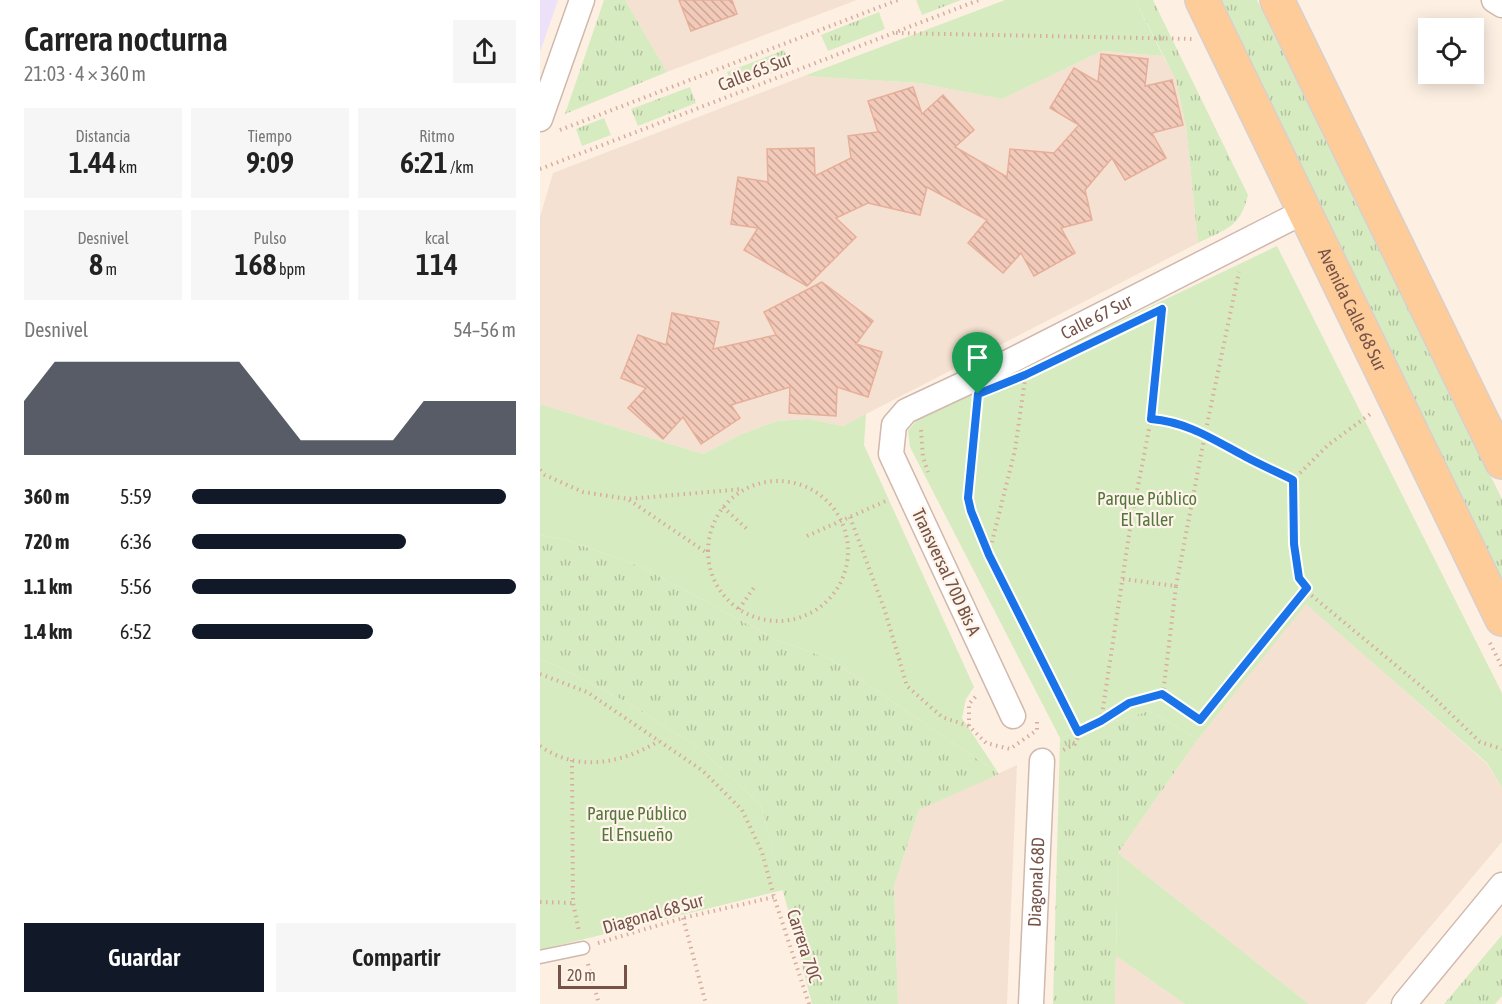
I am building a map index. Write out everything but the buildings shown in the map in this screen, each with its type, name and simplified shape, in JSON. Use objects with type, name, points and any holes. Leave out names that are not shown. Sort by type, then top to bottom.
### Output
[{"type":"main road","name":"Avenida Calle 68 Sur","points":[[1202,0],[1502,619]]},
{"type":"main road","points":[[1277,0],[1502,462]]},
{"type":"street","points":[[545,126],[582,0]]},
{"type":"street","points":[[1494,0],[1502,5]]},
{"type":"street","name":"Calle 67 Sur","points":[[894,425],[906,411],[981,376],[1303,212]]},
{"type":"street","name":"Transversal 70D Bis A","points":[[894,425],[891,454],[1013,716]]},
{"type":"street","name":"Diagonal 68D","points":[[1031,1004],[1041,761]]},
{"type":"street","points":[[1404,1004],[1502,885]]},
{"type":"lane","points":[[540,957],[583,948]]},
{"type":"path","name":"Calle 65 Sur","points":[[545,126],[898,0]]},
{"type":"path","name":"Calle 65 Sur","points":[[540,169],[979,0]]},
{"type":"path","points":[[892,33],[1197,39]]},
{"type":"path","points":[[1162,694],[1176,586],[1205,434],[1240,272],[1229,277]]},
{"type":"path","points":[[1151,314],[1172,304]]},
{"type":"path","points":[[1101,721],[1131,522],[1151,419],[1162,309]]},
{"type":"path","points":[[989,555],[1015,450],[1025,375],[1016,379]]},
{"type":"path","points":[[978,394],[968,498],[971,511],[989,555],[1079,735],[1075,744],[1041,761]]},
{"type":"path","points":[[1376,409],[1328,445],[1293,480],[1294,544],[1299,578],[1311,595],[1427,691],[1480,742],[1502,749]]},
{"type":"path","points":[[1151,419],[1170,420],[1205,434],[1293,480]]},
{"type":"path","points":[[921,428],[923,457],[929,477]]},
{"type":"path","points":[[540,470],[545,475],[583,492],[628,499],[745,489],[771,481],[799,484],[823,497],[832,506],[841,521],[848,543],[846,570],[841,583],[824,604],[813,611],[787,620],[773,621],[759,618],[739,609],[724,596],[716,585],[708,553],[710,531],[723,507],[745,489]]},
{"type":"path","points":[[807,536],[909,492]]},
{"type":"path","points":[[628,499],[708,553]]},
{"type":"path","points":[[723,507],[747,529]]},
{"type":"path","points":[[850,517],[885,611],[907,686],[942,717],[969,726],[986,743],[1010,748],[1037,730],[1037,709]]},
{"type":"path","points":[[1123,579],[1176,586]]},
{"type":"path","points":[[739,609],[755,586]]},
{"type":"path","points":[[1078,732],[1101,721],[1129,703],[1162,694],[1200,720],[1307,588]]},
{"type":"path","name":"Carrera 70C","points":[[540,674],[587,692],[703,771],[742,810],[762,852],[774,897],[809,1004]]},
{"type":"path","points":[[540,746],[562,759],[589,764],[620,760],[641,752],[659,741]]},
{"type":"path","points":[[572,760],[573,903],[599,1004]]},
{"type":"path","name":"Diagonal 68 Sur","points":[[583,948],[683,918],[774,897]]},
{"type":"path","points":[[540,902],[573,903]]},
{"type":"path","points":[[683,918],[706,1004]]},
{"type":"shaded area","points":[[540,0],[558,0],[540,52]]},
{"type":"shaded area","points":[[625,0],[857,0],[667,72]]},
{"type":"shaded area","points":[[1102,51],[1163,56],[1176,79],[1186,127],[1198,243],[843,426],[809,419],[777,421],[742,434],[703,454],[540,404],[540,217],[553,173],[804,76],[919,83],[1002,99]]},
{"type":"shaded area","points":[[1306,603],[1487,764],[1502,788],[1502,842],[1365,1004],[1309,1004],[1118,853],[1198,739]]},
{"type":"shaded area","points":[[1017,765],[1007,1004],[898,1004],[894,886],[919,810]]},
{"type":"shaded area","points":[[1116,956],[1185,1004],[1115,1004]]},
{"type":"green space","points":[[604,0],[625,0],[667,72],[565,114]]},
{"type":"green space","points":[[916,0],[961,0],[922,15]]},
{"type":"green space","points":[[1005,0],[1135,0],[1163,56],[1102,51],[1002,99],[919,83],[804,76]]},
{"type":"green space","points":[[1135,0],[1153,0],[1248,195],[1245,206],[1236,221],[1198,243],[1186,127],[1176,80]]},
{"type":"green space","points":[[1218,0],[1257,0],[1502,499],[1502,580]]},
{"type":"green space","points":[[879,12],[885,29],[828,51],[821,35]]},
{"type":"green space","points":[[784,50],[791,66],[733,88],[727,72]]},
{"type":"green space","points":[[690,87],[696,103],[638,126],[631,109]]},
{"type":"green space","points":[[604,118],[611,135],[582,146],[576,129]]},
{"type":"green space","name":"Parque Público El Taller","points":[[1277,246],[1502,693],[1502,788],[1487,763],[1306,604],[1198,739],[1149,711],[1060,738],[910,447],[908,431],[919,417]]},
{"type":"green space","points":[[540,404],[703,454],[742,434],[777,421],[809,419],[843,426],[866,414],[864,445],[974,687],[966,699],[962,718],[999,774],[830,659],[777,640],[644,568],[567,540],[540,535]]},
{"type":"green space","points":[[540,535],[567,540],[644,568],[777,640],[830,659],[999,774],[919,810],[894,886],[898,1004],[812,1004],[761,805],[698,747],[626,702],[553,664],[540,660]]},
{"type":"green space","name":"Parque Público El Ensueño","points":[[540,660],[553,664],[626,702],[698,747],[761,805],[783,890],[540,950]]},
{"type":"green space","points":[[1149,711],[1198,739],[1118,853],[1115,1004],[1053,1004],[1060,738]]},
{"type":"green space","points":[[1118,853],[1309,1004],[1185,1004],[1116,956]]},
{"type":"green space","points":[[1502,935],[1502,996],[1495,1004],[1444,1004]]},
{"type":"route","points":[[1162,309],[1151,419],[1170,420],[1205,434],[1293,480],[1294,544],[1299,578],[1307,588],[1200,720],[1162,694],[1129,703],[1101,721],[1078,732],[989,555],[971,511],[968,498],[978,394],[1025,375],[1162,309]]}]
